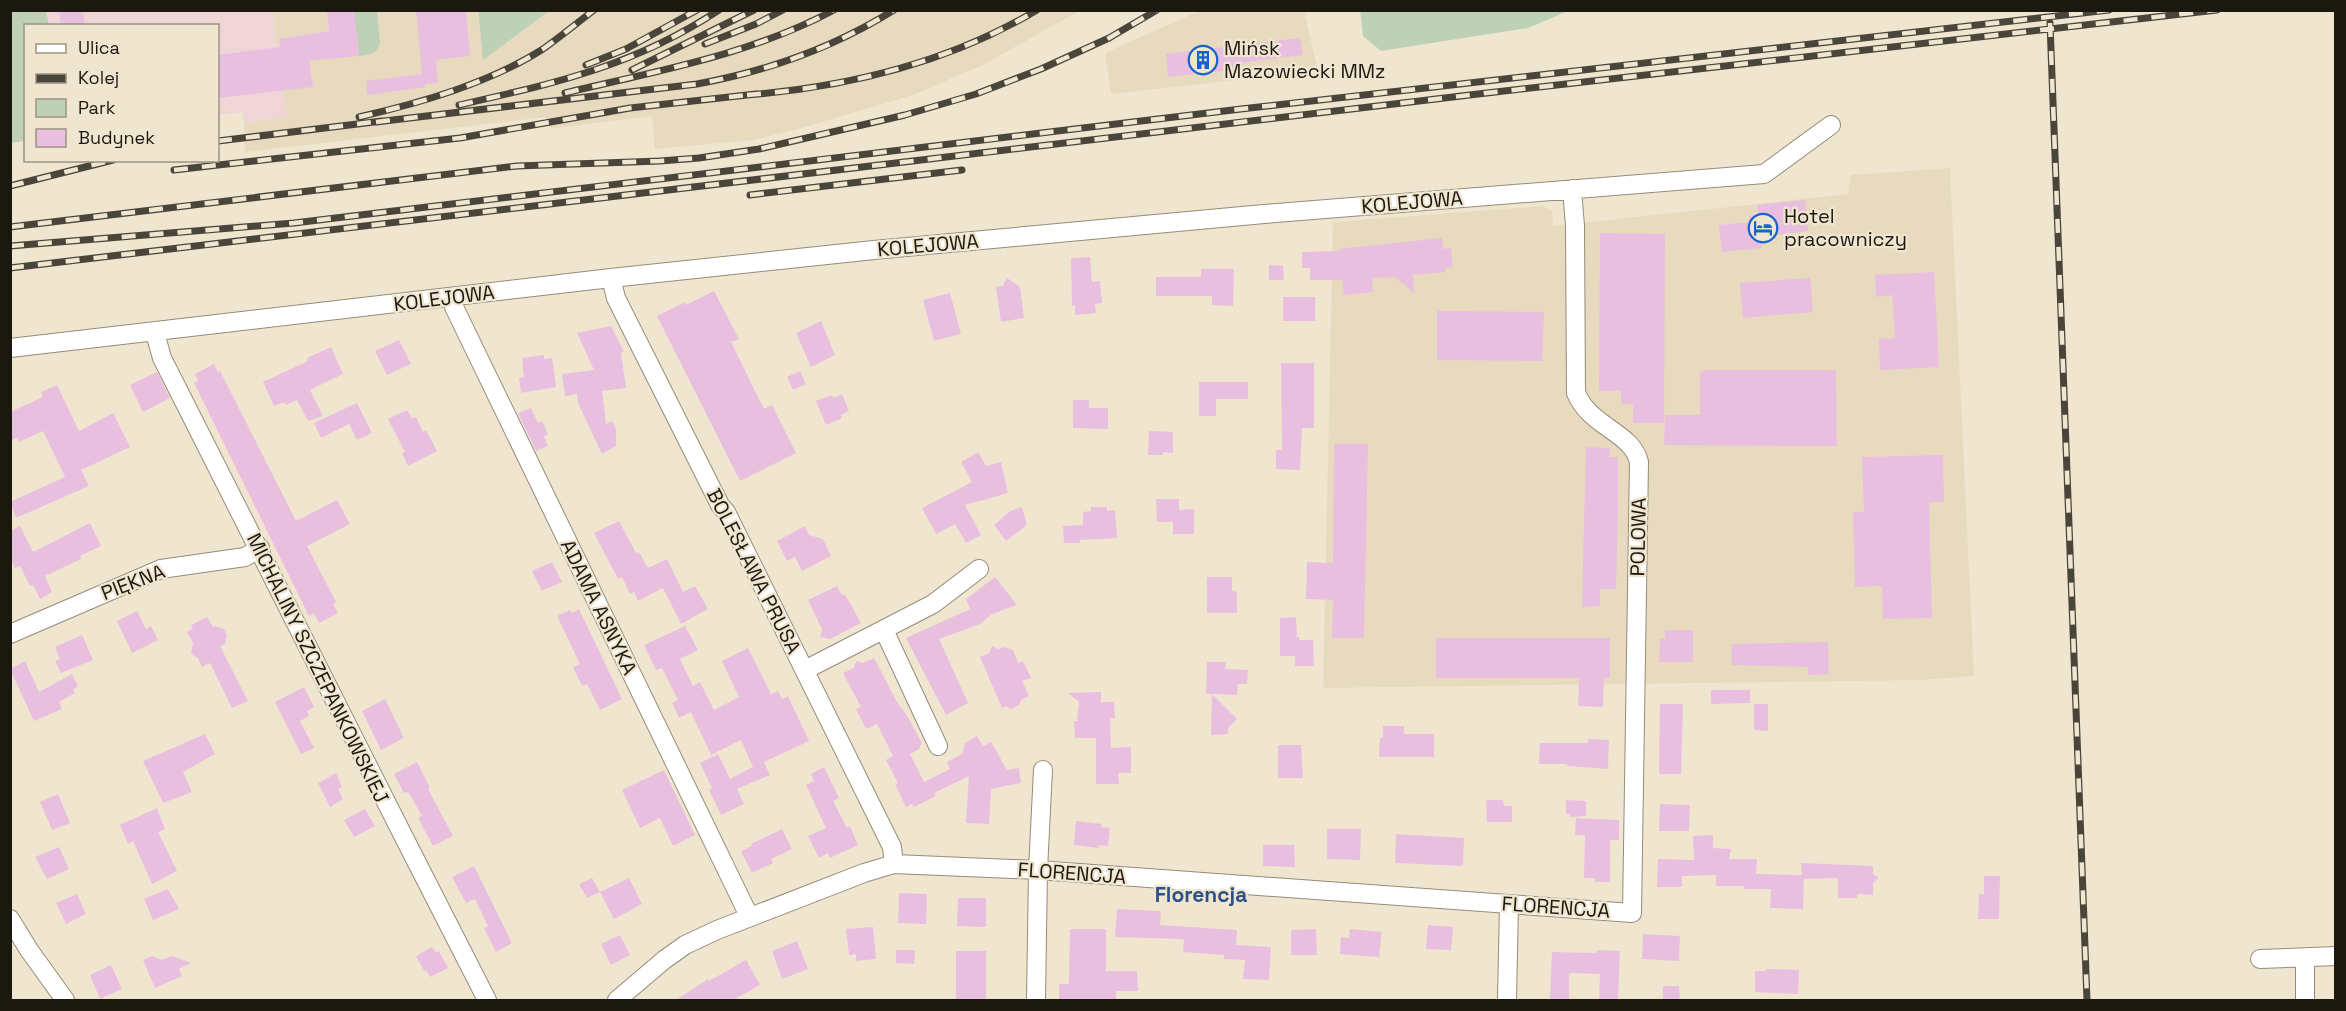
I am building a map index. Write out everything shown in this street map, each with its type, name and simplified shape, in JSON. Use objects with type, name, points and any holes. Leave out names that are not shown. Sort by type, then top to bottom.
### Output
[{"type":"street","name":"KOLEJOWA","points":[[10,348],[886,249],[1229,217],[1764,174],[1831,125]]},
{"type":"street","name":"POLOWA","points":[[1572,189],[1575,226],[1576,393],[1591,417],[1634,448],[1639,462],[1632,913]]},
{"type":"street","name":"BOLESŁAWA PRUSA","points":[[611,279],[616,298],[892,847],[894,864]]},
{"type":"street","name":"ADAMA ASNYKA","points":[[452,297],[459,317],[749,916]]},
{"type":"street","name":"MICHALINY SZCZEPANKOWSKIEJ","points":[[155,333],[162,358],[260,548],[373,780],[487,1000]]},
{"type":"street","name":"PIĘKNA","points":[[10,634],[161,569],[245,557],[260,548]]},
{"type":"street","points":[[805,670],[933,604],[979,569]]},
{"type":"street","points":[[884,630],[938,746]]},
{"type":"street","points":[[1036,1000],[1038,870],[1043,770]]},
{"type":"street","name":"FLORENCJA","points":[[617,1000],[649,972],[686,945],[749,916],[878,867],[894,864],[1038,870],[1632,913]]},
{"type":"street","points":[[1507,1000],[1509,904]]},
{"type":"street","points":[[10,919],[65,1000]]},
{"type":"street","points":[[2260,959],[2336,956]]},
{"type":"street","points":[[2305,958],[2305,1000]]},
{"type":"shaded area","points":[[46,11],[272,11],[287,117],[244,123],[242,112],[219,115],[219,24],[49,24]]},
{"type":"shaded area","points":[[272,11],[478,11],[483,60],[549,11],[1079,11],[983,65],[913,95],[754,140],[655,149],[652,116],[550,129],[546,117],[245,152],[244,123],[287,117]]},
{"type":"shaded area","points":[[1199,11],[1304,11],[1318,71],[1111,94],[1105,53]]},
{"type":"shaded area","points":[[1950,168],[1974,676],[1921,680],[1323,688],[1333,222],[1543,206],[1552,211],[1553,226],[1848,194],[1851,175]]},
{"type":"green space","points":[[478,10],[549,10],[549,11],[483,60]]},
{"type":"green space","points":[[1360,10],[1568,11],[1528,28],[1381,51],[1363,36]]},
{"type":"green space","points":[[10,11],[46,11],[49,24],[24,24],[24,141],[11,143]]},
{"type":"green space","points":[[354,11],[377,11],[380,44],[372,53],[359,56]]},
{"type":"building","points":[[59,10],[83,10],[85,24],[61,24]]},
{"type":"building","points":[[327,10],[354,10],[359,56],[309,61],[313,87],[219,98],[219,55],[280,47],[279,39],[329,31]]},
{"type":"building","points":[[416,10],[466,10],[470,56],[436,60],[438,83],[367,95],[366,81],[422,74]]},
{"type":"building","points":[[1300,38],[1303,55],[1240,63],[1241,69],[1168,77],[1166,54]]},
{"type":"building","name":"Hotel pracowniczy","points":[[1805,200],[1808,231],[1761,237],[1762,248],[1722,252],[1719,225],[1750,222],[1749,216],[1758,215],[1757,205]]},
{"type":"building","points":[[1600,233],[1665,234],[1664,423],[1633,423],[1633,404],[1621,404],[1621,391],[1599,391]]},
{"type":"building","points":[[1442,238],[1443,249],[1451,248],[1453,267],[1445,268],[1445,272],[1413,275],[1414,293],[1395,277],[1372,278],[1373,292],[1344,295],[1342,280],[1310,280],[1310,268],[1302,268],[1302,252],[1340,251],[1339,249]]},
{"type":"building","points":[[1090,257],[1092,282],[1100,281],[1102,303],[1095,304],[1096,313],[1075,315],[1075,306],[1072,306],[1071,258]]},
{"type":"building","points":[[1269,265],[1283,266],[1284,280],[1269,280]]},
{"type":"building","points":[[1201,269],[1234,269],[1233,306],[1212,305],[1212,296],[1156,296],[1156,277],[1201,277]]},
{"type":"building","points":[[1934,272],[1939,367],[1880,370],[1879,339],[1895,338],[1892,295],[1876,297],[1875,275]]},
{"type":"building","points":[[1007,278],[1020,287],[1024,318],[1001,322],[996,287],[1003,286]]},
{"type":"building","points":[[1810,278],[1813,312],[1743,318],[1740,283]]},
{"type":"building","points":[[714,291],[739,339],[731,342],[764,409],[772,405],[796,453],[740,481],[657,316]]},
{"type":"building","points":[[950,293],[961,334],[934,341],[923,300]]},
{"type":"building","points":[[1283,297],[1315,297],[1315,321],[1283,321]]},
{"type":"building","points":[[1437,311],[1544,312],[1542,361],[1437,360]]},
{"type":"building","points":[[821,321],[835,355],[811,367],[796,333]]},
{"type":"building","points":[[611,326],[624,352],[621,353],[626,388],[602,391],[606,424],[612,421],[616,429],[616,446],[602,454],[578,403],[577,394],[565,396],[562,374],[594,370],[577,333]]},
{"type":"building","points":[[399,340],[411,364],[387,375],[375,351]]},
{"type":"building","points":[[331,347],[343,374],[310,390],[323,416],[308,421],[297,400],[286,405],[284,402],[274,406],[263,382],[308,361],[307,358]]},
{"type":"building","points":[[544,355],[544,359],[552,358],[556,387],[521,393],[519,378],[524,377],[522,358]]},
{"type":"building","points":[[1281,363],[1314,363],[1314,428],[1302,428],[1300,470],[1276,469],[1276,450],[1282,450]]},
{"type":"building","points":[[214,364],[218,372],[220,371],[296,521],[337,500],[350,524],[307,546],[336,602],[333,604],[338,613],[319,623],[314,613],[309,616],[194,383],[198,381],[195,374]]},
{"type":"building","points":[[1708,370],[1836,370],[1837,446],[1664,445],[1665,415],[1700,415],[1700,372]]},
{"type":"building","points":[[800,371],[806,384],[793,390],[787,377]]},
{"type":"building","points":[[157,372],[170,398],[143,412],[130,385]]},
{"type":"building","points":[[1199,382],[1248,382],[1248,399],[1216,399],[1216,416],[1199,416]]},
{"type":"building","points":[[57,385],[79,431],[113,413],[130,447],[81,470],[89,486],[16,518],[10,502],[65,477],[43,431],[19,442],[17,438],[10,441],[10,412],[43,397],[41,392]]},
{"type":"building","points":[[842,394],[849,411],[841,415],[842,418],[826,425],[816,401]]},
{"type":"building","points":[[1073,400],[1089,400],[1089,408],[1108,408],[1108,429],[1073,428]]},
{"type":"building","points":[[357,403],[372,433],[357,440],[349,424],[321,438],[314,423]]},
{"type":"building","points":[[531,408],[538,423],[542,421],[548,434],[544,436],[548,446],[536,451],[518,413]]},
{"type":"building","points":[[407,410],[412,418],[416,417],[423,432],[426,430],[437,451],[408,466],[402,453],[405,452],[388,419]]},
{"type":"building","points":[[1149,431],[1173,432],[1173,453],[1148,455]]},
{"type":"building","points":[[1334,444],[1368,444],[1364,638],[1332,638],[1333,600],[1306,599],[1307,562],[1333,563]]},
{"type":"building","points":[[1586,447],[1610,448],[1610,457],[1618,457],[1616,589],[1600,589],[1600,606],[1582,607]]},
{"type":"building","points":[[978,452],[986,466],[1001,462],[1008,493],[965,505],[981,535],[966,543],[955,524],[936,534],[922,508],[972,482],[961,462]]},
{"type":"building","points":[[1943,455],[1944,502],[1929,502],[1932,618],[1883,619],[1882,586],[1855,587],[1853,512],[1864,512],[1862,457]]},
{"type":"building","points":[[1156,499],[1179,499],[1179,510],[1194,509],[1194,534],[1173,534],[1173,522],[1157,522]]},
{"type":"building","points":[[1022,507],[1027,525],[1006,541],[994,525],[1010,511]]},
{"type":"building","points":[[1091,507],[1107,507],[1107,511],[1115,510],[1117,538],[1064,543],[1063,526],[1083,525],[1083,512],[1091,511]]},
{"type":"building","points":[[619,521],[636,553],[639,552],[648,568],[667,559],[683,592],[695,586],[708,609],[681,624],[663,588],[638,601],[634,592],[630,594],[622,577],[618,579],[594,533]]},
{"type":"building","points":[[90,523],[101,546],[80,556],[81,559],[45,576],[52,592],[40,599],[33,585],[30,586],[20,566],[15,568],[10,557],[10,531],[20,526],[33,552]]},
{"type":"building","points":[[805,526],[809,535],[823,539],[831,556],[802,571],[795,557],[787,561],[777,541]]},
{"type":"building","points":[[552,562],[562,582],[542,591],[532,571]]},
{"type":"building","points":[[995,577],[1017,605],[992,614],[980,624],[939,639],[968,703],[946,715],[906,638],[970,609],[966,599]]},
{"type":"building","points":[[1207,577],[1232,577],[1232,591],[1237,592],[1237,613],[1207,613]]},
{"type":"building","points":[[837,586],[841,594],[846,596],[861,623],[830,639],[820,637],[822,629],[808,600]]},
{"type":"building","points":[[579,609],[622,699],[600,710],[587,684],[582,686],[573,667],[580,664],[557,616]]},
{"type":"building","points":[[137,611],[146,629],[151,626],[158,640],[132,653],[117,621]]},
{"type":"building","points":[[207,617],[213,627],[224,629],[227,636],[225,644],[220,646],[248,701],[232,708],[210,663],[202,667],[198,658],[191,654],[193,643],[187,632],[193,628],[191,625]]},
{"type":"building","points":[[1296,617],[1299,640],[1313,640],[1314,666],[1295,666],[1295,656],[1280,656],[1280,618]]},
{"type":"building","points":[[685,626],[698,650],[680,659],[693,686],[700,682],[714,710],[739,697],[722,661],[748,648],[771,694],[778,691],[782,699],[788,696],[809,741],[764,762],[770,775],[737,789],[744,804],[721,815],[700,763],[718,754],[730,779],[753,767],[741,740],[711,755],[691,712],[679,718],[672,703],[678,700],[662,668],[656,670],[644,645]]},
{"type":"building","points":[[1665,630],[1693,630],[1693,662],[1659,662],[1660,639],[1665,639]]},
{"type":"building","points":[[82,635],[93,660],[61,673],[55,661],[60,659],[55,647]]},
{"type":"building","points":[[1436,638],[1610,638],[1610,678],[1604,678],[1603,707],[1578,706],[1579,678],[1436,678]]},
{"type":"building","points":[[1828,642],[1829,674],[1808,675],[1808,667],[1731,665],[1732,644]]},
{"type":"building","points":[[992,646],[1013,650],[1018,663],[1023,661],[1031,678],[1022,681],[1029,696],[1011,709],[1006,706],[1002,708],[980,657],[989,653]]},
{"type":"building","points":[[874,658],[922,743],[919,749],[910,754],[924,782],[950,769],[947,762],[962,754],[965,743],[977,736],[983,746],[991,742],[1007,770],[1019,768],[1021,783],[991,789],[989,824],[966,823],[969,776],[934,793],[936,796],[914,807],[912,804],[906,807],[895,784],[898,783],[886,760],[893,756],[877,724],[866,729],[856,709],[861,707],[843,673],[854,668],[856,661],[863,663]]},
{"type":"building","points":[[25,661],[39,692],[72,674],[78,686],[73,690],[75,693],[59,702],[62,709],[34,721],[10,669]]},
{"type":"building","points":[[1207,662],[1226,662],[1225,669],[1248,670],[1247,684],[1238,684],[1237,695],[1206,694]]},
{"type":"building","points":[[304,687],[314,707],[307,711],[309,716],[300,721],[314,748],[301,754],[275,702]]},
{"type":"building","points":[[1711,690],[1750,690],[1750,703],[1711,704]]},
{"type":"building","points":[[1101,692],[1101,702],[1114,702],[1115,718],[1110,718],[1111,748],[1131,747],[1131,773],[1118,773],[1119,784],[1096,784],[1096,738],[1075,738],[1074,721],[1077,721],[1079,702],[1068,693]]},
{"type":"building","points":[[1212,694],[1237,719],[1228,728],[1228,734],[1211,735]]},
{"type":"building","points":[[385,699],[404,738],[381,750],[362,711]]},
{"type":"building","points":[[1660,704],[1683,704],[1681,774],[1659,774]]},
{"type":"building","points":[[1754,704],[1768,704],[1768,731],[1754,730]]},
{"type":"building","points":[[1383,726],[1404,726],[1404,734],[1434,734],[1434,757],[1379,757]]},
{"type":"building","points":[[205,734],[215,754],[183,772],[192,792],[163,803],[143,761]]},
{"type":"building","points":[[1588,739],[1609,740],[1608,769],[1567,766],[1567,764],[1539,764],[1540,743],[1588,743]]},
{"type":"building","points":[[1278,745],[1301,745],[1303,778],[1278,778]]},
{"type":"building","points":[[417,762],[430,788],[428,789],[453,836],[433,846],[418,818],[422,816],[408,792],[404,793],[394,774]]},
{"type":"building","points":[[824,767],[839,798],[833,801],[847,828],[850,826],[858,845],[830,858],[828,853],[819,858],[808,836],[826,828],[806,785],[814,781],[811,774]]},
{"type":"building","points":[[664,770],[695,835],[673,846],[660,818],[640,828],[622,790]]},
{"type":"building","points":[[336,773],[342,787],[338,789],[343,799],[330,807],[318,783]]},
{"type":"building","points":[[58,794],[70,823],[52,830],[40,802]]},
{"type":"building","points":[[1486,800],[1503,800],[1504,806],[1512,806],[1512,822],[1487,822]]},
{"type":"building","points":[[1566,800],[1586,801],[1586,816],[1570,817],[1570,814],[1566,814]]},
{"type":"building","points":[[1660,804],[1690,805],[1689,831],[1659,831]]},
{"type":"building","points":[[157,808],[165,829],[158,832],[177,871],[152,884],[133,841],[128,844],[120,825]]},
{"type":"building","points":[[365,809],[375,826],[354,837],[344,820]]},
{"type":"building","points":[[1576,818],[1619,820],[1619,840],[1610,840],[1610,882],[1595,882],[1595,878],[1584,878],[1585,835],[1575,835]]},
{"type":"building","points":[[1076,821],[1102,824],[1101,827],[1110,828],[1108,846],[1099,845],[1099,848],[1074,845]]},
{"type":"building","points":[[782,829],[792,849],[771,859],[773,863],[752,873],[741,851]]},
{"type":"building","points":[[1327,829],[1361,829],[1360,860],[1327,859]]},
{"type":"building","points":[[1396,834],[1464,838],[1463,866],[1395,863]]},
{"type":"building","points":[[1713,835],[1713,848],[1731,849],[1729,859],[1757,859],[1756,874],[1802,875],[1801,863],[1873,866],[1873,874],[1879,878],[1873,883],[1873,895],[1857,894],[1857,898],[1838,898],[1838,878],[1804,879],[1803,909],[1770,908],[1771,889],[1716,886],[1716,875],[1682,876],[1682,887],[1657,887],[1658,859],[1694,860],[1693,836]]},
{"type":"building","points":[[1263,845],[1294,845],[1295,867],[1263,866]]},
{"type":"building","points":[[59,847],[69,869],[47,879],[35,857]]},
{"type":"building","points":[[474,866],[512,943],[496,952],[484,928],[488,926],[475,899],[466,903],[452,877]]},
{"type":"building","points":[[1984,876],[2000,876],[1999,919],[1978,919],[1979,894],[1984,894]]},
{"type":"building","points":[[592,878],[600,892],[587,898],[579,884]]},
{"type":"building","points":[[629,878],[642,904],[614,919],[600,892]]},
{"type":"building","points":[[168,889],[179,909],[153,920],[144,899]]},
{"type":"building","points":[[899,893],[927,894],[926,924],[898,923]]},
{"type":"building","points":[[77,894],[86,914],[66,924],[56,903]]},
{"type":"building","points":[[958,898],[986,898],[986,927],[957,926]]},
{"type":"building","points":[[1117,909],[1161,911],[1160,925],[1237,930],[1236,945],[1271,947],[1269,980],[1243,979],[1245,960],[1224,959],[1224,955],[1183,952],[1184,939],[1115,937]]},
{"type":"building","points":[[1428,925],[1453,927],[1451,950],[1426,949]]},
{"type":"building","points":[[873,927],[876,959],[856,961],[856,954],[849,955],[846,929]]},
{"type":"building","points":[[1070,929],[1106,929],[1106,971],[1137,971],[1138,991],[1116,991],[1116,999],[1059,1000],[1059,984],[1069,984]]},
{"type":"building","points":[[1316,929],[1317,955],[1291,955],[1291,930]]},
{"type":"building","points":[[1350,929],[1382,932],[1379,957],[1340,954],[1341,937],[1349,938]]},
{"type":"building","points":[[1643,934],[1680,936],[1679,961],[1642,959]]},
{"type":"building","points":[[620,935],[630,955],[611,965],[601,944]]},
{"type":"building","points":[[797,941],[808,969],[782,979],[772,951]]},
{"type":"building","points":[[432,947],[436,953],[439,951],[448,968],[430,977],[416,956]]},
{"type":"building","points":[[896,950],[915,950],[914,964],[896,963]]},
{"type":"building","points":[[1597,950],[1620,951],[1618,1000],[1599,1000],[1600,974],[1573,973],[1569,974],[1569,1000],[1550,1000],[1552,952],[1597,953]]},
{"type":"building","points":[[956,951],[986,951],[986,1000],[956,1000]]},
{"type":"building","points":[[152,956],[162,960],[172,956],[191,963],[179,969],[182,976],[155,988],[143,960]]},
{"type":"building","points":[[746,960],[760,985],[733,1000],[676,1000],[708,979],[709,981]]},
{"type":"building","points":[[111,965],[122,989],[100,999],[90,975]]},
{"type":"building","points":[[1766,969],[1799,970],[1798,994],[1755,992],[1755,971],[1766,971]]},
{"type":"building","points":[[1663,986],[1679,986],[1680,1000],[1663,1000]]},
{"type":"railway","points":[[359,117],[430,98],[500,72],[543,49],[594,10]]},
{"type":"railway","points":[[586,65],[626,49],[697,10]]},
{"type":"railway","points":[[459,105],[529,89],[625,59],[687,29],[719,10]]},
{"type":"railway","points":[[632,70],[754,10]]},
{"type":"railway","points":[[705,44],[756,24],[783,10]]},
{"type":"railway","points":[[565,93],[668,69],[736,50],[802,26],[834,10]]},
{"type":"railway","points":[[376,122],[723,79],[774,65],[824,47],[894,10]]},
{"type":"railway","points":[[747,95],[823,86],[897,69],[969,44],[1037,10]]},
{"type":"railway","points":[[10,227],[517,166],[660,161],[759,149],[905,115],[976,94],[1041,69],[1109,38],[1157,10]]},
{"type":"railway","points":[[10,246],[294,223],[1241,109],[2109,10]]},
{"type":"railway","points":[[10,268],[1478,94],[2217,10]]},
{"type":"railway","points":[[2050,23],[2087,1000]]},
{"type":"railway","points":[[174,170],[460,138],[630,108],[756,94]]},
{"type":"railway","points":[[219,141],[382,121]]},
{"type":"railway","points":[[10,186],[105,162]]},
{"type":"railway","points":[[750,195],[962,170]]},
{"type":"place","name":"Mińsk Mazowiecki MMz","points":[[1203,60]]},
{"type":"place","name":"Hotel pracowniczy","points":[[1763,228]]},
{"type":"district","name":"Florencja","points":[[1201,894]]}]
